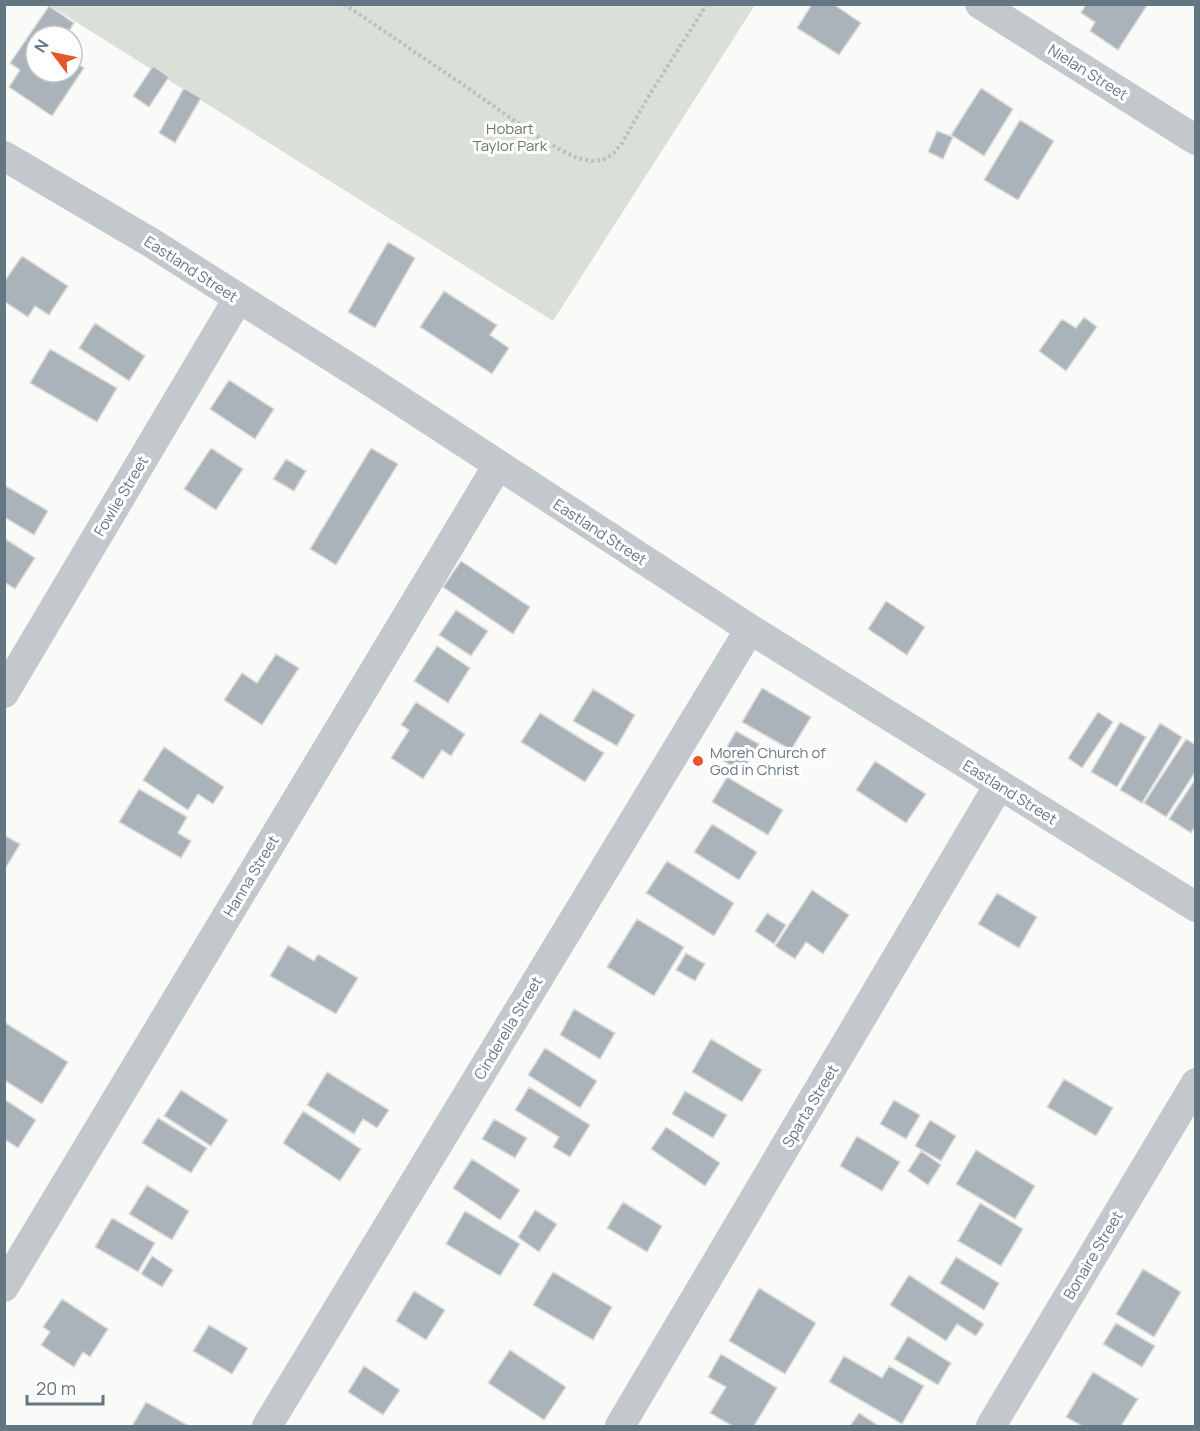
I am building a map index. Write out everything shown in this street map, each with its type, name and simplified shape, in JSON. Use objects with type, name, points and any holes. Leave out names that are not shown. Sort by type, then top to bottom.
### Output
[{"type":"street","name":"Nielan Street","points":[[980,4],[1196,140]]},
{"type":"street","name":"Eastland Street","points":[[4,156],[150,243],[367,379],[750,629],[1196,907]]},
{"type":"street","name":"Fowlie Street","points":[[4,693],[238,299]]},
{"type":"street","name":"Hanna Street","points":[[4,1287],[498,465]]},
{"type":"street","name":"Cinderella Street","points":[[267,1426],[750,629]]},
{"type":"street","name":"Sparta Street","points":[[620,1426],[999,785]]},
{"type":"street","name":"Bonaire Street","points":[[992,1426],[1196,1083]]},
{"type":"path","points":[[344,4],[532,133],[577,158],[592,160],[603,160],[613,154],[622,143],[707,4]]},
{"type":"green space","name":"Hobart Taylor Park","points":[[49,5],[755,5],[553,321],[84,27],[84,24],[79,24]]},
{"type":"building","points":[[812,4],[833,4],[861,23],[839,55],[797,28]]},
{"type":"building","points":[[1086,4],[1148,4],[1118,50],[1090,31],[1095,22],[1081,13]]},
{"type":"building","points":[[49,6],[74,23],[73,24],[37,24]]},
{"type":"building","points":[[24,43],[24,84],[73,84],[52,116],[9,87],[20,70],[10,63]]},
{"type":"building","points":[[153,66],[169,77],[149,107],[133,96]]},
{"type":"building","points":[[184,88],[201,98],[175,143],[159,133]]},
{"type":"building","points":[[981,88],[1013,109],[984,156],[951,135]]},
{"type":"building","points":[[1020,120],[1054,141],[1018,200],[984,180]]},
{"type":"building","points":[[937,131],[953,137],[943,159],[928,152]]},
{"type":"building","points":[[388,242],[415,258],[375,328],[348,312]]},
{"type":"building","points":[[22,256],[68,286],[49,315],[35,306],[28,317],[4,301],[4,282]]},
{"type":"building","points":[[444,291],[497,325],[490,335],[509,348],[492,374],[420,327]]},
{"type":"building","points":[[1084,317],[1097,327],[1066,371],[1039,351],[1062,319],[1076,328]]},
{"type":"building","points":[[95,323],[145,356],[129,381],[79,348]]},
{"type":"building","points":[[50,349],[117,388],[97,422],[30,383]]},
{"type":"building","points":[[229,380],[274,409],[255,439],[210,409]]},
{"type":"building","points":[[211,448],[243,469],[216,510],[184,489]]},
{"type":"building","points":[[371,448],[398,464],[336,565],[310,549]]},
{"type":"building","points":[[286,459],[306,471],[294,491],[273,479]]},
{"type":"building","points":[[6,486],[48,511],[34,535],[4,517],[4,488]]},
{"type":"building","points":[[4,538],[35,558],[15,589],[4,582]]},
{"type":"building","points":[[461,561],[530,607],[513,634],[443,587]]},
{"type":"building","points":[[886,601],[925,627],[907,655],[868,629]]},
{"type":"building","points":[[456,610],[488,631],[471,656],[439,635]]},
{"type":"building","points":[[437,646],[470,668],[448,703],[414,681]]},
{"type":"building","points":[[276,654],[299,668],[262,725],[224,700],[242,673],[257,683]]},
{"type":"building","points":[[762,688],[811,717],[791,750],[742,722]]},
{"type":"building","points":[[593,689],[635,715],[617,746],[573,721]]},
{"type":"building","points":[[416,702],[465,734],[451,756],[442,750],[423,779],[391,758],[409,730],[401,725]]},
{"type":"building","points":[[1098,712],[1113,722],[1082,768],[1068,758]]},
{"type":"building","points":[[540,713],[604,753],[585,782],[521,742]]},
{"type":"building","points":[[1120,722],[1146,737],[1117,787],[1091,772]]},
{"type":"building","points":[[1160,723],[1182,737],[1142,803],[1120,790]]},
{"type":"building","points":[[736,731],[759,744],[742,772],[720,759]]},
{"type":"building","points":[[1186,739],[1196,745],[1196,771],[1166,817],[1144,803]]},
{"type":"building","points":[[164,747],[224,787],[213,804],[198,794],[188,810],[143,780]]},
{"type":"building","points":[[875,761],[926,794],[906,823],[856,790]]},
{"type":"building","points":[[727,777],[783,810],[768,835],[712,802]]},
{"type":"building","points":[[1196,778],[1196,825],[1191,833],[1169,819]]},
{"type":"building","points":[[139,789],[187,817],[178,833],[191,841],[181,858],[119,822]]},
{"type":"building","points":[[712,824],[757,852],[739,880],[694,852]]},
{"type":"building","points":[[4,835],[20,844],[4,871]]},
{"type":"building","points":[[667,861],[734,903],[714,936],[646,893]]},
{"type":"building","points":[[812,890],[849,915],[823,954],[806,942],[795,959],[775,946]]},
{"type":"building","points":[[997,893],[1037,917],[1019,948],[978,924]]},
{"type":"building","points":[[767,913],[786,925],[774,944],[755,931]]},
{"type":"building","points":[[637,919],[684,947],[654,996],[607,967]]},
{"type":"building","points":[[288,945],[314,961],[318,954],[358,978],[336,1014],[270,976]]},
{"type":"building","points":[[686,953],[705,964],[695,981],[676,970]]},
{"type":"building","points":[[574,1009],[615,1033],[600,1059],[560,1035]]},
{"type":"building","points":[[4,1022],[68,1062],[42,1104],[4,1080]]},
{"type":"building","points":[[711,1039],[762,1070],[742,1102],[692,1072]]},
{"type":"building","points":[[545,1048],[597,1081],[580,1108],[528,1075]]},
{"type":"building","points":[[327,1072],[389,1110],[377,1128],[363,1119],[354,1134],[307,1105]]},
{"type":"building","points":[[1064,1079],[1113,1108],[1096,1136],[1047,1107]]},
{"type":"building","points":[[529,1087],[590,1125],[570,1157],[553,1147],[559,1137],[515,1110]]},
{"type":"building","points":[[181,1090],[228,1120],[211,1146],[164,1116]]},
{"type":"building","points":[[685,1091],[727,1115],[713,1138],[672,1114]]},
{"type":"building","points":[[4,1099],[36,1120],[18,1148],[4,1139]]},
{"type":"building","points":[[894,1100],[920,1115],[906,1139],[880,1124]]},
{"type":"building","points":[[303,1111],[361,1149],[340,1181],[283,1143]]},
{"type":"building","points":[[158,1118],[207,1148],[191,1173],[142,1143]]},
{"type":"building","points":[[494,1119],[527,1138],[515,1158],[482,1139]]},
{"type":"building","points":[[930,1120],[956,1136],[941,1161],[915,1146]]},
{"type":"building","points":[[666,1127],[720,1163],[705,1186],[651,1149]]},
{"type":"building","points":[[857,1136],[900,1162],[882,1191],[840,1166]]},
{"type":"building","points":[[976,1150],[1035,1186],[1015,1219],[956,1184]]},
{"type":"building","points":[[921,1151],[941,1165],[928,1185],[908,1171]]},
{"type":"building","points":[[472,1159],[520,1190],[500,1220],[453,1188]]},
{"type":"building","points":[[147,1185],[189,1211],[172,1240],[129,1214]]},
{"type":"building","points":[[623,1202],[662,1226],[647,1252],[607,1228]]},
{"type":"building","points":[[980,1203],[1023,1229],[1001,1266],[958,1241]]},
{"type":"building","points":[[535,1210],[557,1224],[539,1252],[518,1237]]},
{"type":"building","points":[[465,1211],[520,1244],[500,1276],[446,1244]]},
{"type":"building","points":[[112,1218],[155,1243],[138,1272],[95,1247]]},
{"type":"building","points":[[152,1256],[173,1270],[162,1287],[141,1274]]},
{"type":"building","points":[[956,1257],[999,1283],[984,1310],[940,1283]]},
{"type":"building","points":[[1143,1269],[1181,1292],[1154,1337],[1116,1314]]},
{"type":"building","points":[[553,1272],[612,1307],[593,1340],[533,1305]]},
{"type":"building","points":[[909,1275],[984,1324],[976,1336],[957,1324],[946,1341],[890,1305]]},
{"type":"building","points":[[759,1288],[816,1323],[785,1374],[729,1341]]},
{"type":"building","points":[[414,1291],[445,1310],[426,1340],[396,1321]]},
{"type":"building","points":[[62,1299],[108,1329],[90,1357],[83,1352],[74,1367],[41,1345],[50,1332],[43,1327]]},
{"type":"building","points":[[1116,1323],[1155,1346],[1142,1367],[1103,1344]]},
{"type":"building","points":[[209,1325],[248,1348],[232,1374],[193,1351]]},
{"type":"building","points":[[908,1336],[951,1363],[938,1385],[894,1359]]},
{"type":"building","points":[[510,1350],[566,1387],[544,1420],[488,1383]]},
{"type":"building","points":[[721,1354],[777,1388],[754,1426],[732,1426],[710,1413],[726,1387],[708,1377]]},
{"type":"building","points":[[844,1356],[882,1378],[889,1366],[924,1386],[902,1424],[829,1382]]},
{"type":"building","points":[[364,1366],[400,1390],[383,1415],[348,1392]]},
{"type":"building","points":[[1093,1372],[1138,1399],[1121,1426],[1082,1426],[1066,1417]]},
{"type":"building","points":[[146,1402],[189,1426],[132,1426]]},
{"type":"building","points":[[859,1413],[879,1426],[850,1426]]},
{"type":"place","name":"Moreh Church of God in Christ","points":[[698,761]]}]
